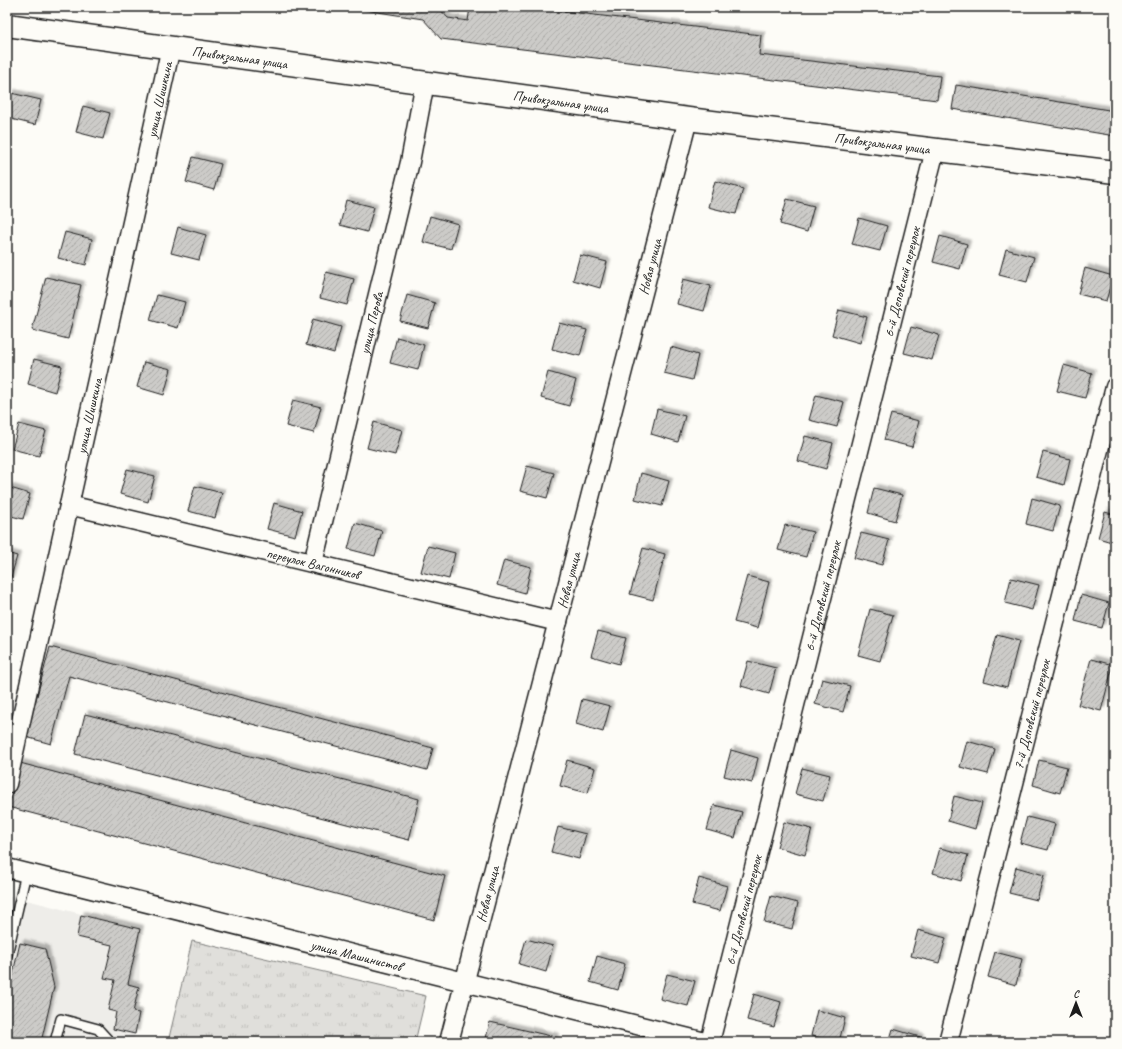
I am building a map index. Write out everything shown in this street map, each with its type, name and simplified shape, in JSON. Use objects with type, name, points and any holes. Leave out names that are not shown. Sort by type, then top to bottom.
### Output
[{"type":"street","name":"Привокзальная улица","points":[[7,25],[688,119],[1115,172]]},
{"type":"street","name":"улица Шишкина","points":[[7,784],[171,47]]},
{"type":"street","name":"улица Перова","points":[[313,563],[410,162],[425,82]]},
{"type":"street","name":"Новая улица","points":[[449,1042],[688,119]]},
{"type":"street","name":"6-й Деповский переулок","points":[[710,1042],[935,150]]},
{"type":"street","name":"7-й Деповский переулок","points":[[948,1042],[1115,387]]},
{"type":"street","name":"переулок Вагонников","points":[[69,505],[558,622]]},
{"type":"street","name":"улица Машинистов","points":[[7,868],[705,1042]]},
{"type":"lane","points":[[7,955],[26,873]]},
{"type":"lane","points":[[56,1042],[61,1019],[98,1029],[110,1042]]},
{"type":"shaded area","points":[[7,895],[140,929],[139,1013],[133,1042],[7,1042]]},
{"type":"green space","points":[[192,941],[426,996],[415,1042],[168,1042]]},
{"type":"building","points":[[345,7],[438,7],[448,18],[468,21],[470,7],[528,7],[761,35],[759,55],[940,76],[937,100],[441,39],[423,19]]},
{"type":"building","points":[[956,85],[1115,111],[1115,136],[952,109]]},
{"type":"building","points":[[11,93],[41,100],[35,125],[7,118]]},
{"type":"building","points":[[83,106],[110,113],[103,139],[76,132]]},
{"type":"building","points":[[193,157],[221,164],[214,190],[186,182]]},
{"type":"building","points":[[715,181],[743,189],[736,214],[708,207]]},
{"type":"building","points":[[787,199],[814,206],[807,232],[780,224]]},
{"type":"building","points":[[346,200],[374,207],[367,232],[340,225]]},
{"type":"building","points":[[430,216],[458,224],[451,249],[423,242]]},
{"type":"building","points":[[859,218],[887,226],[880,251],[852,244]]},
{"type":"building","points":[[178,227],[206,235],[199,260],[171,253]]},
{"type":"building","points":[[65,232],[92,239],[86,265],[58,258]]},
{"type":"building","points":[[940,236],[967,244],[960,269],[933,262]]},
{"type":"building","points":[[1006,249],[1034,257],[1027,282],[999,275]]},
{"type":"building","points":[[580,255],[607,262],[600,288],[573,280]]},
{"type":"building","points":[[1085,268],[1113,276],[1106,301],[1078,294]]},
{"type":"building","points":[[326,272],[354,279],[347,305],[320,298]]},
{"type":"building","points":[[46,277],[81,285],[68,339],[32,330]]},
{"type":"building","points":[[683,279],[711,286],[704,311],[677,304]]},
{"type":"building","points":[[157,295],[185,302],[178,328],[150,320]]},
{"type":"building","points":[[407,295],[435,303],[428,328],[400,321]]},
{"type":"building","points":[[839,310],[867,317],[860,343],[832,335]]},
{"type":"building","points":[[313,319],[341,327],[334,353],[306,345]]},
{"type":"building","points":[[559,323],[587,330],[580,356],[552,349]]},
{"type":"building","points":[[911,327],[939,335],[932,360],[904,353]]},
{"type":"building","points":[[397,337],[424,345],[418,370],[390,363]]},
{"type":"building","points":[[671,347],[698,355],[692,380],[664,373]]},
{"type":"building","points":[[34,359],[62,366],[55,392],[28,384]]},
{"type":"building","points":[[144,362],[171,369],[164,395],[137,387]]},
{"type":"building","points":[[1064,365],[1092,373],[1085,398],[1057,391]]},
{"type":"building","points":[[548,372],[576,380],[569,406],[541,398]]},
{"type":"building","points":[[816,395],[844,402],[837,427],[809,420]]},
{"type":"building","points":[[293,400],[321,407],[314,433],[286,426]]},
{"type":"building","points":[[657,409],[685,416],[678,442],[651,434]]},
{"type":"building","points":[[891,414],[919,421],[912,447],[884,440]]},
{"type":"building","points":[[374,422],[402,430],[395,455],[367,448]]},
{"type":"building","points":[[19,424],[46,431],[39,456],[12,449]]},
{"type":"building","points":[[805,436],[833,443],[826,469],[798,461]]},
{"type":"building","points":[[1043,452],[1070,459],[1064,485],[1036,477]]},
{"type":"building","points":[[527,466],[554,473],[547,498],[520,491]]},
{"type":"building","points":[[127,469],[155,476],[148,502],[120,494]]},
{"type":"building","points":[[641,473],[669,481],[662,506],[635,499]]},
{"type":"building","points":[[1115,477],[1115,495],[1110,494]]},
{"type":"building","points":[[195,486],[222,493],[215,518],[188,511]]},
{"type":"building","points":[[7,487],[30,494],[23,519],[7,515]]},
{"type":"building","points":[[874,488],[902,495],[895,521],[868,513]]},
{"type":"building","points":[[1032,498],[1060,506],[1053,531],[1026,524]]},
{"type":"building","points":[[274,503],[302,511],[295,536],[267,529]]},
{"type":"building","points":[[1105,512],[1115,515],[1115,543],[1098,538]]},
{"type":"building","points":[[355,523],[382,531],[375,556],[348,549]]},
{"type":"building","points":[[785,525],[813,532],[806,557],[778,550]]},
{"type":"building","points":[[861,533],[889,540],[882,565],[854,558]]},
{"type":"building","points":[[428,546],[455,553],[449,579],[421,572]]},
{"type":"building","points":[[643,548],[665,554],[653,600],[630,594]]},
{"type":"building","points":[[7,553],[17,556],[10,581],[7,580]]},
{"type":"building","points":[[504,560],[531,567],[525,593],[497,585]]},
{"type":"building","points":[[747,576],[769,582],[757,628],[734,622]]},
{"type":"building","points":[[1011,578],[1039,585],[1032,610],[1005,603]]},
{"type":"building","points":[[1081,595],[1109,603],[1102,628],[1075,621]]},
{"type":"building","points":[[870,609],[893,615],[880,661],[858,655]]},
{"type":"building","points":[[598,631],[626,638],[619,664],[591,656]]},
{"type":"building","points":[[997,635],[1019,641],[1007,687],[984,681]]},
{"type":"building","points":[[50,647],[433,748],[427,770],[69,676],[51,744],[26,737]]},
{"type":"building","points":[[1091,659],[1113,665],[1101,711],[1078,705]]},
{"type":"building","points":[[748,661],[776,668],[769,694],[741,686]]},
{"type":"building","points":[[822,679],[850,686],[843,712],[815,704]]},
{"type":"building","points":[[582,699],[610,706],[603,732],[576,724]]},
{"type":"building","points":[[85,714],[419,799],[409,840],[75,754]]},
{"type":"building","points":[[967,741],[995,749],[988,774],[960,767]]},
{"type":"building","points":[[731,750],[758,758],[752,783],[724,776]]},
{"type":"building","points":[[567,760],[595,768],[588,793],[560,786]]},
{"type":"building","points":[[1039,760],[1067,767],[1060,793],[1033,785]]},
{"type":"building","points":[[20,763],[445,876],[434,920],[8,807]]},
{"type":"building","points":[[802,768],[830,775],[823,801],[795,794]]},
{"type":"building","points":[[954,796],[982,803],[975,829],[948,821]]},
{"type":"building","points":[[714,805],[742,812],[735,838],[707,830]]},
{"type":"building","points":[[1027,817],[1055,824],[1048,850],[1020,843]]},
{"type":"building","points":[[784,822],[812,829],[805,855],[777,847]]},
{"type":"building","points":[[558,827],[586,834],[579,859],[551,852]]},
{"type":"building","points":[[940,848],[968,855],[961,881],[933,873]]},
{"type":"building","points":[[1016,867],[1044,875],[1037,900],[1009,893]]},
{"type":"building","points":[[699,878],[727,886],[720,911],[692,904]]},
{"type":"building","points":[[771,896],[798,903],[792,929],[764,922]]},
{"type":"building","points":[[81,915],[140,929],[128,984],[139,987],[133,1012],[139,1013],[135,1034],[113,1029],[116,1012],[108,1010],[115,980],[104,978],[112,945],[77,937]]},
{"type":"building","points":[[918,930],[946,938],[939,963],[911,956]]},
{"type":"building","points":[[526,939],[553,946],[546,972],[519,964]]},
{"type":"building","points":[[20,943],[45,949],[54,987],[41,1042],[7,1042],[7,999]]},
{"type":"building","points":[[995,952],[1022,959],[1016,985],[988,977]]},
{"type":"building","points":[[597,956],[625,964],[618,990],[590,982]]},
{"type":"building","points":[[667,974],[695,981],[688,1006],[660,999]]},
{"type":"building","points":[[754,994],[781,1002],[774,1027],[747,1020]]},
{"type":"building","points":[[817,1010],[845,1018],[839,1042],[811,1036]]},
{"type":"building","points":[[490,1022],[555,1037],[554,1042],[485,1042]]},
{"type":"building","points":[[893,1029],[920,1037],[919,1042],[889,1042]]}]
